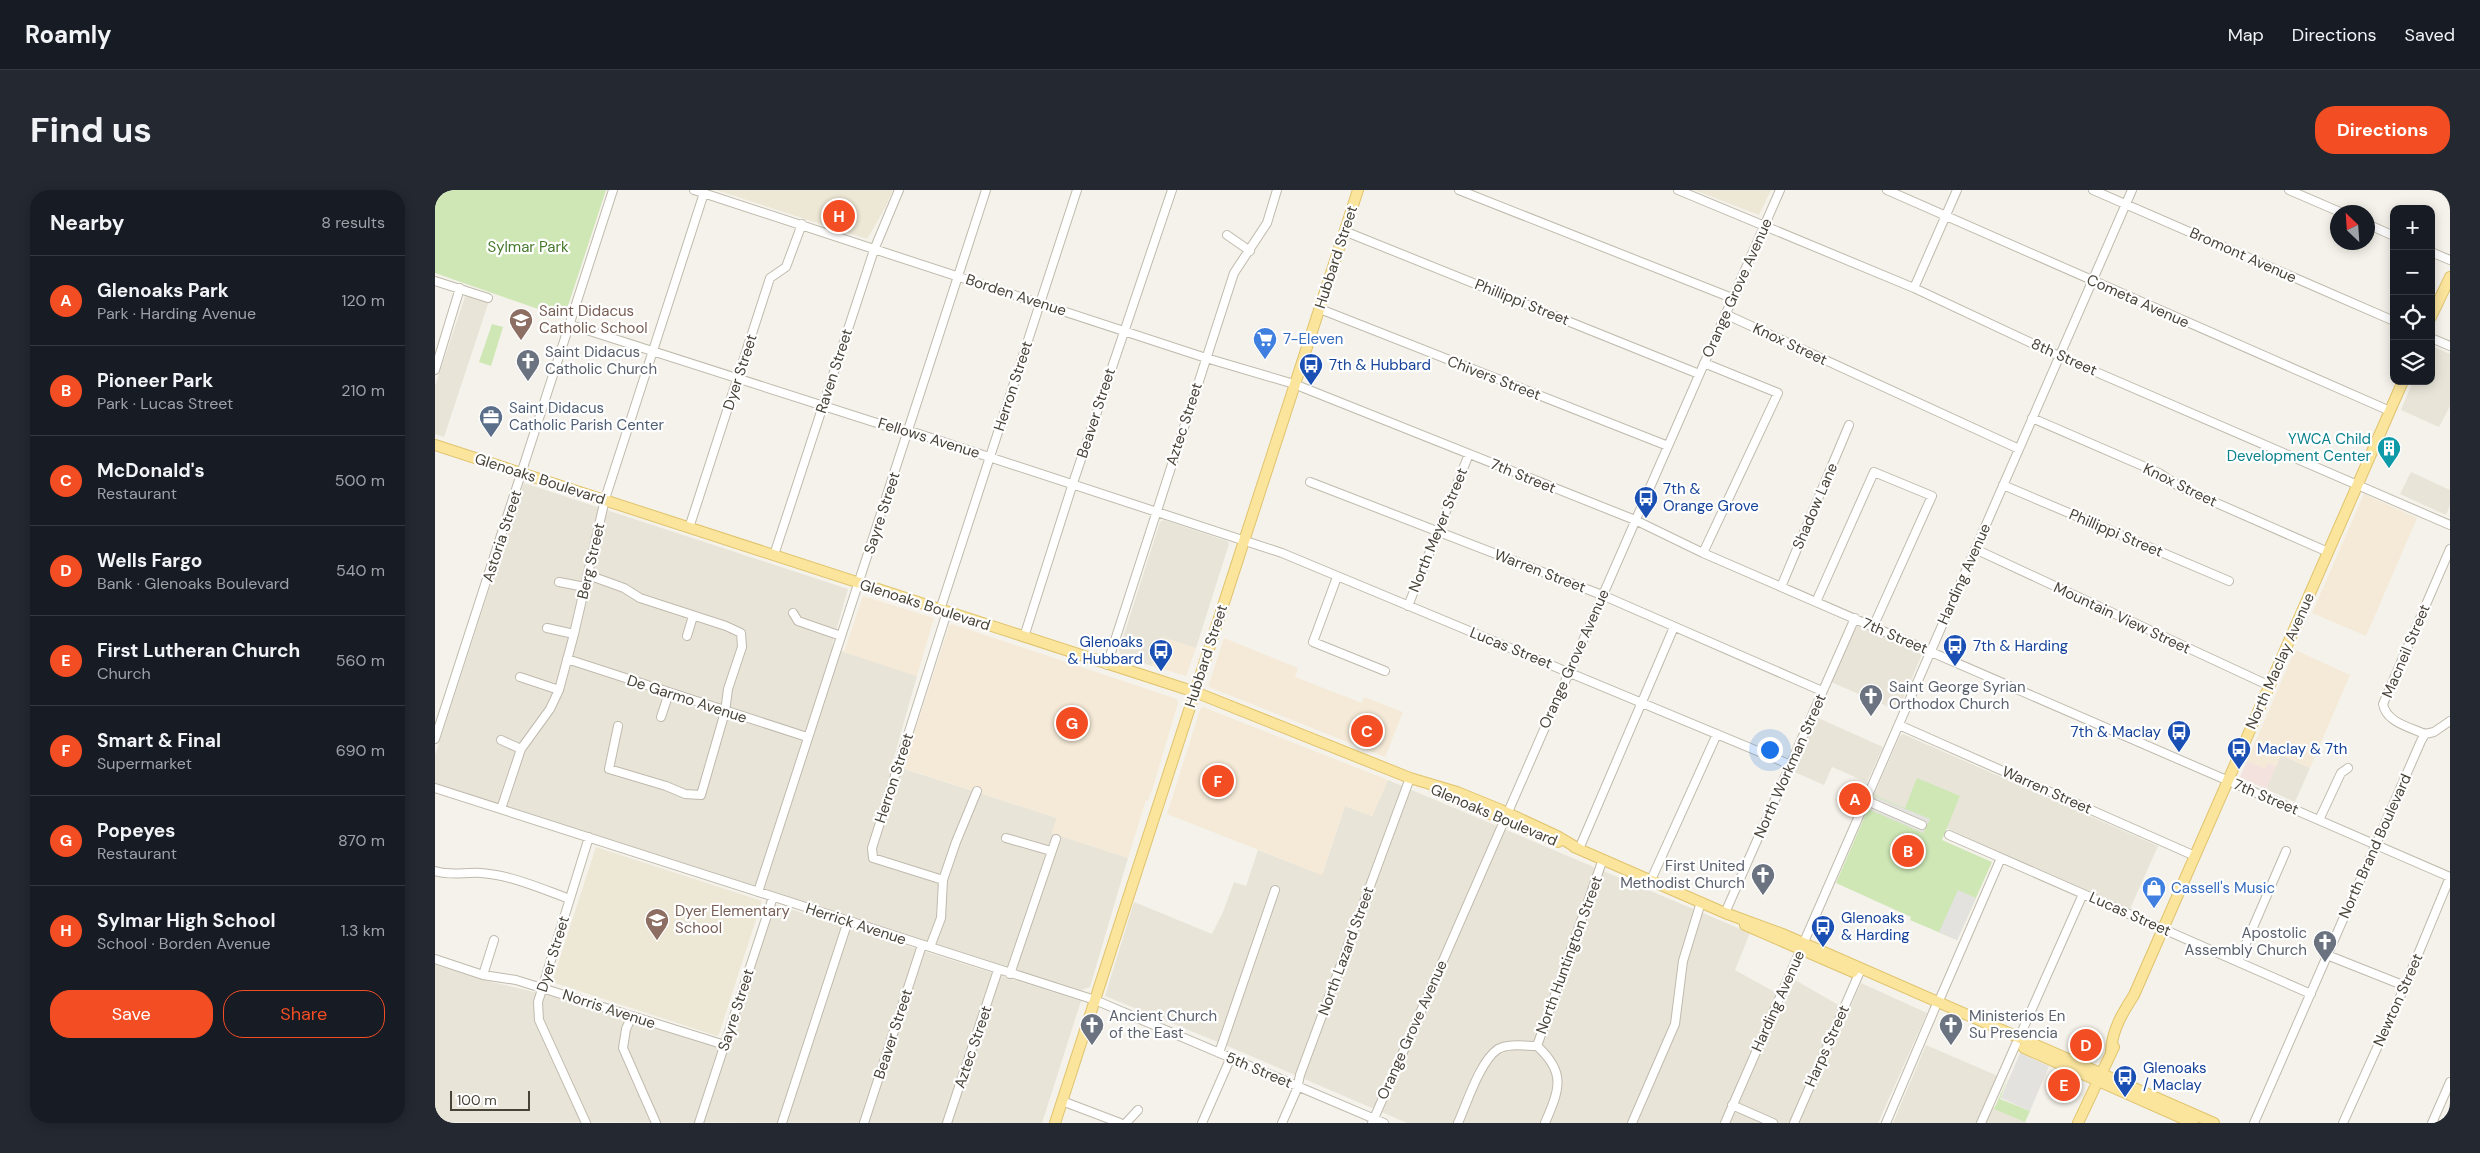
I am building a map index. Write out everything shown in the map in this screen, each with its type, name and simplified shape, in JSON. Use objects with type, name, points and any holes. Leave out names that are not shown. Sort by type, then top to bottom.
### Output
[{"type":"main road","name":"Hubbard Street","points":[[1055,1123],[1357,190]]},
{"type":"main road","points":[[2435,308],[2450,277]]},
{"type":"main road","name":"North Maclay Avenue","points":[[2078,1123],[2111,1051],[2111,1040],[2122,1013],[2134,995],[2401,385]]},
{"type":"main road","name":"Glenoaks Boulevard","points":[[435,445],[605,499],[1107,665],[1195,692],[1410,778],[1457,792],[1555,842],[1603,859],[1725,913],[1750,920],[1802,947],[2099,1077],[2214,1123]]},
{"type":"main road","name":"Glenoaks Boulevard","points":[[2099,1077],[2193,1123]]},
{"type":"street","name":"Astoria Street","points":[[435,739],[571,325],[613,190]]},
{"type":"street","name":"Borden Avenue","points":[[694,190],[1206,358],[1294,384],[1336,402]]},
{"type":"street","name":"Raven Street","points":[[774,555],[874,250],[899,190]]},
{"type":"street","name":"Sayre Street","points":[[758,892],[986,190]]},
{"type":"street","name":"Herron Street","points":[[943,880],[873,858],[872,848],[991,456],[1077,190]]},
{"type":"street","name":"Beaver Street","points":[[1024,637],[1073,483],[1172,190]]},
{"type":"street","name":"Aztec Street","points":[[1107,665],[1234,273],[1267,223],[1277,190]]},
{"type":"street","points":[[1459,190],[1732,298]]},
{"type":"street","name":"8th Street","points":[[1677,190],[1914,288],[2059,356],[2450,525]]},
{"type":"street","name":"Cometa Avenue","points":[[1887,190],[2390,411]]},
{"type":"street","points":[[1914,288],[1957,190]]},
{"type":"street","name":"Bromont Avenue","points":[[2093,190],[2390,319]]},
{"type":"street","name":"Harding Avenue","points":[[1725,1123],[2132,190]]},
{"type":"street","points":[[2289,190],[2330,208]]},
{"type":"street","name":"Berg Street","points":[[501,809],[521,750],[550,709],[559,690],[605,499],[704,193]]},
{"type":"street","name":"Orange Grove Avenue","points":[[1373,1121],[1778,193]]},
{"type":"street","name":"Dyer Street","points":[[689,528],[770,278],[786,266],[802,224]]},
{"type":"street","points":[[2375,228],[2390,234]]},
{"type":"street","name":"Phillippi Street","points":[[1344,231],[1699,374]]},
{"type":"street","points":[[1227,235],[1250,251]]},
{"type":"street","points":[[2435,254],[2450,260]]},
{"type":"street","points":[[435,281],[488,298]]},
{"type":"street","points":[[436,366],[459,288]]},
{"type":"street","name":"Chivers Street","points":[[1319,309],[1667,446]]},
{"type":"street","name":"Knox Street","points":[[1725,314],[2019,449]]},
{"type":"street","name":"Fellows Avenue","points":[[571,325],[823,404],[908,433],[916,433],[991,456],[1287,555]]},
{"type":"street","points":[[2435,340],[2450,346]]},
{"type":"street","points":[[1703,552],[1778,392],[1704,363]]},
{"type":"street","name":"7th Street","points":[[1336,402],[1635,520],[1873,627],[2450,877]]},
{"type":"street","name":"Knox Street","points":[[2033,418],[2159,473],[2189,491],[2329,552]]},
{"type":"street","name":"Shadow Lane","points":[[1781,586],[1849,425]]},
{"type":"street","name":"North Meyer Street","points":[[1408,606],[1469,454]]},
{"type":"street","points":[[1816,602],[1874,472],[1932,496],[1873,627]]},
{"type":"street","name":"Warren Street","points":[[1310,482],[1602,595],[1674,628],[1822,690]]},
{"type":"street","name":"Phillippi Street","points":[[2003,485],[2229,581]]},
{"type":"street","name":"Mountain View Street","points":[[1975,549],[2270,686]]},
{"type":"street","name":"Macneil Street","points":[[2425,734],[2390,718],[2384,712],[2383,704],[2450,549]]},
{"type":"street","name":"Lucas Street","points":[[1287,555],[1791,765]]},
{"type":"street","points":[[588,574],[624,588],[640,598],[726,626],[741,633],[742,647],[728,689],[725,712],[701,795],[685,794],[666,786],[609,769],[618,726]]},
{"type":"street","points":[[1337,577],[1313,642],[1385,672]]},
{"type":"street","points":[[559,582],[585,587]]},
{"type":"street","points":[[793,613],[798,622],[841,636]]},
{"type":"street","points":[[687,636],[693,616]]},
{"type":"street","name":"North Workman Street","points":[[1725,913],[1855,618]]},
{"type":"street","points":[[547,628],[574,634]]},
{"type":"street","points":[[1579,849],[1674,628]]},
{"type":"street","name":"De Garmo Avenue","points":[[567,659],[725,712],[807,737]]},
{"type":"street","points":[[520,677],[559,690]]},
{"type":"street","points":[[661,717],[669,693]]},
{"type":"street","points":[[2425,734],[2434,732],[2450,721]]},
{"type":"street","name":"Warren Street","points":[[1899,725],[2195,856]]},
{"type":"street","points":[[1651,880],[1717,734]]},
{"type":"street","name":"North Brand Boulevard","points":[[2254,1123],[2425,734]]},
{"type":"street","points":[[501,740],[521,750]]},
{"type":"street","points":[[2319,820],[2341,772],[2348,768]]},
{"type":"street","name":"North Lazard Street","points":[[1283,1123],[1410,778]]},
{"type":"street","name":"Herrick Avenue","points":[[435,788],[1095,1000],[1134,1016]]},
{"type":"street","name":"Beaver Street","points":[[864,1123],[926,946],[941,918],[943,880],[977,791]]},
{"type":"street","points":[[1865,800],[1922,824]]},
{"type":"street","name":"Lucas Street","points":[[1949,835],[2311,994]]},
{"type":"street","name":"Dyer Street","points":[[586,1123],[539,1020],[537,1002],[589,837]]},
{"type":"street","points":[[1006,838],[1051,851]]},
{"type":"street","points":[[1010,974],[1056,839]]},
{"type":"street","points":[[2238,962],[2285,851]]},
{"type":"street","points":[[1887,1123],[2001,858]]},
{"type":"street","name":"North Huntington Street","points":[[1458,1123],[1487,1060],[1499,1048],[1516,1045],[1537,1046],[1603,859]]},
{"type":"street","points":[[435,871],[448,875],[481,873],[527,884],[569,899]]},
{"type":"street","name":"Newton Street","points":[[2343,1123],[2405,986],[2450,877]]},
{"type":"street","points":[[1219,1052],[1275,890]]},
{"type":"street","points":[[1981,1123],[2083,894]]},
{"type":"street","name":"Sayre Street","points":[[699,1123],[773,897]]},
{"type":"street","points":[[1632,1123],[1675,1024],[1683,961],[1701,902]]},
{"type":"street","points":[[783,1123],[848,921]]},
{"type":"street","points":[[483,975],[494,940]]},
{"type":"street","points":[[2327,955],[2405,986]]},
{"type":"street","name":"Norris Avenue","points":[[435,959],[483,975],[516,980],[542,987],[725,1045]]},
{"type":"street","name":"Aztec Street","points":[[947,1123],[998,970]]},
{"type":"street","name":"Harps Street","points":[[1794,1123],[1860,972]]},
{"type":"street","points":[[632,1016],[626,1030],[623,1048],[657,1123]]},
{"type":"street","name":"5th Street","points":[[1134,1016],[1373,1121],[1384,1123]]},
{"type":"street","points":[[1537,1046],[1549,1057],[1558,1074],[1558,1094],[1545,1123]]},
{"type":"street","points":[[1202,1123],[1231,1058]]},
{"type":"street","points":[[2432,1123],[2450,1082]]},
{"type":"street","points":[[1062,1101],[1120,1123]]},
{"type":"street","points":[[1732,1105],[1773,1123]]},
{"type":"street","points":[[1126,1123],[1138,1110]]},
{"type":"shaded area","points":[[716,190],[893,190],[867,239]]},
{"type":"shaded area","points":[[1694,190],[1771,190],[1759,215]]},
{"type":"shaded area","points":[[466,294],[489,301],[444,437],[435,434],[435,386]]},
{"type":"shaded area","points":[[2435,348],[2450,354],[2450,406],[2439,427],[2401,410],[2411,385],[2435,385]]},
{"type":"shaded area","points":[[2411,472],[2450,490],[2450,505],[2446,515],[2400,494]]},
{"type":"shaded area","points":[[524,483],[848,589],[832,645],[844,652],[917,676],[892,765],[1057,818],[1052,833],[1128,858],[1090,987],[1081,990],[435,783],[435,755]]},
{"type":"shaded area","points":[[2364,494],[2417,518],[2366,636],[2312,613]]},
{"type":"shaded area","points":[[1164,520],[1227,541],[1229,544],[1196,648],[1161,637],[1152,666],[1121,656],[1119,650],[1160,522]]},
{"type":"shaded area","points":[[863,596],[934,618],[917,676],[844,652]]},
{"type":"shaded area","points":[[952,624],[1177,699],[1178,703],[1153,787],[1148,801],[1146,800],[1128,858],[1052,833],[1057,818],[903,768],[949,626]]},
{"type":"shaded area","points":[[1858,626],[1922,654],[1898,711],[1831,682]]},
{"type":"shaded area","points":[[1161,637],[1196,648],[1186,676],[1152,666]]},
{"type":"shaded area","points":[[1224,638],[1298,668],[1295,677],[1362,703],[1364,697],[1403,712],[1385,757],[1209,687]]},
{"type":"shaded area","points":[[2295,650],[2350,675],[2310,768],[2281,755],[2276,766],[2268,763],[2265,770],[2247,761]]},
{"type":"shaded area","points":[[1203,707],[1388,780],[1372,816],[1345,806],[1322,875],[1167,814],[1200,710]]},
{"type":"shaded area","points":[[1816,717],[1883,747],[1867,782],[1832,767],[1824,785],[1792,771]]},
{"type":"shaded area","points":[[1903,734],[2158,846],[2130,909],[1946,828],[1960,796],[1905,808],[1874,795],[1900,736]]},
{"type":"shaded area","points":[[2281,755],[2310,768],[2295,802],[2266,789]]},
{"type":"shaded area","points":[[2247,761],[2265,769],[2268,763],[2276,766],[2266,789],[2240,777]]},
{"type":"shaded area","points":[[1388,780],[1750,933],[1735,970],[1787,999],[1795,980],[1849,1011],[1861,983],[1927,1013],[1878,1123],[1407,1123],[1105,996],[1134,902],[1212,934],[1223,912],[1234,882],[1246,886],[1258,850],[1322,875],[1345,806],[1372,816]]},
{"type":"shaded area","points":[[1874,796],[1930,819],[1923,833],[1868,809]]},
{"type":"shaded area","name":"Dyer Elementary School","points":[[596,847],[762,901],[717,1036],[552,982]]},
{"type":"shaded area","points":[[1958,890],[1976,898],[1957,940],[1939,932]]},
{"type":"shaded area","points":[[774,904],[1081,1001],[1042,1123],[435,1122],[435,964],[488,981],[547,995],[727,1050]]},
{"type":"shaded area","points":[[1926,1045],[1998,1076],[1985,1104],[2027,1123],[1893,1123]]},
{"type":"shaded area","points":[[2020,1053],[2049,1066],[2030,1111],[2001,1098]]},
{"type":"green space","name":"Sylmar Park","points":[[435,190],[606,190],[564,318],[435,273]]},
{"type":"green space","points":[[492,324],[503,327],[491,366],[479,362]]},
{"type":"green space","points":[[1917,778],[1960,796],[1942,840],[1992,862],[1957,940],[1910,920],[1911,917],[1836,883],[1874,795],[1905,808]]},
{"type":"green space","points":[[2009,1076],[2000,1099],[2030,1111],[2025,1122],[1994,1109]]},
{"type":"place","name":"Sylmar High School","points":[[839,216]]},
{"type":"place","name":"Saint Didacus Catholic School","points":[[521,341]]},
{"type":"place","name":"7-Eleven","points":[[1265,360]]},
{"type":"place","name":"Saint Didacus Catholic Church","points":[[528,382]]},
{"type":"place","name":"7th & Hubbard","points":[[1311,386]]},
{"type":"place","name":"Saint Didacus Catholic Parish Center","points":[[491,438]]},
{"type":"place","name":"YWCA Child Development Center","points":[[2389,469]]},
{"type":"place","name":"7th & Orange Grove","points":[[1646,519]]},
{"type":"place","name":"7th & Harding","points":[[1955,667]]},
{"type":"place","name":"Glenoaks & Hubbard","points":[[1161,672]]},
{"type":"place","name":"Saint George Syrian Orthodox Church","points":[[1871,717]]},
{"type":"place","name":"Popeyes","points":[[1072,723]]},
{"type":"place","name":"McDonald's","points":[[1367,731]]},
{"type":"place","name":"7th & Maclay","points":[[2179,753]]},
{"type":"place","name":"Maclay & 7th","points":[[2239,770]]},
{"type":"place","name":"Smart & Final","points":[[1218,781]]},
{"type":"place","name":"Glenoaks Park","points":[[1855,799]]},
{"type":"place","name":"Pioneer Park","points":[[1908,851]]},
{"type":"place","name":"First United Methodist Church","points":[[1763,896]]},
{"type":"place","name":"Cassell's Music","points":[[2154,909]]},
{"type":"place","name":"Dyer Elementary School","points":[[657,941]]},
{"type":"place","name":"Glenoaks & Harding","points":[[1823,948]]},
{"type":"place","name":"Apostolic Assembly Church","points":[[2325,963]]},
{"type":"place","name":"Wells Fargo","points":[[2086,1045]]},
{"type":"place","name":"Ancient Church of the East","points":[[1092,1046]]},
{"type":"place","name":"Ministerios En Su Presencia","points":[[1951,1046]]},
{"type":"place","name":"First Lutheran Church","points":[[2064,1085]]},
{"type":"place","name":"Glenoaks / Maclay","points":[[2125,1098]]}]
